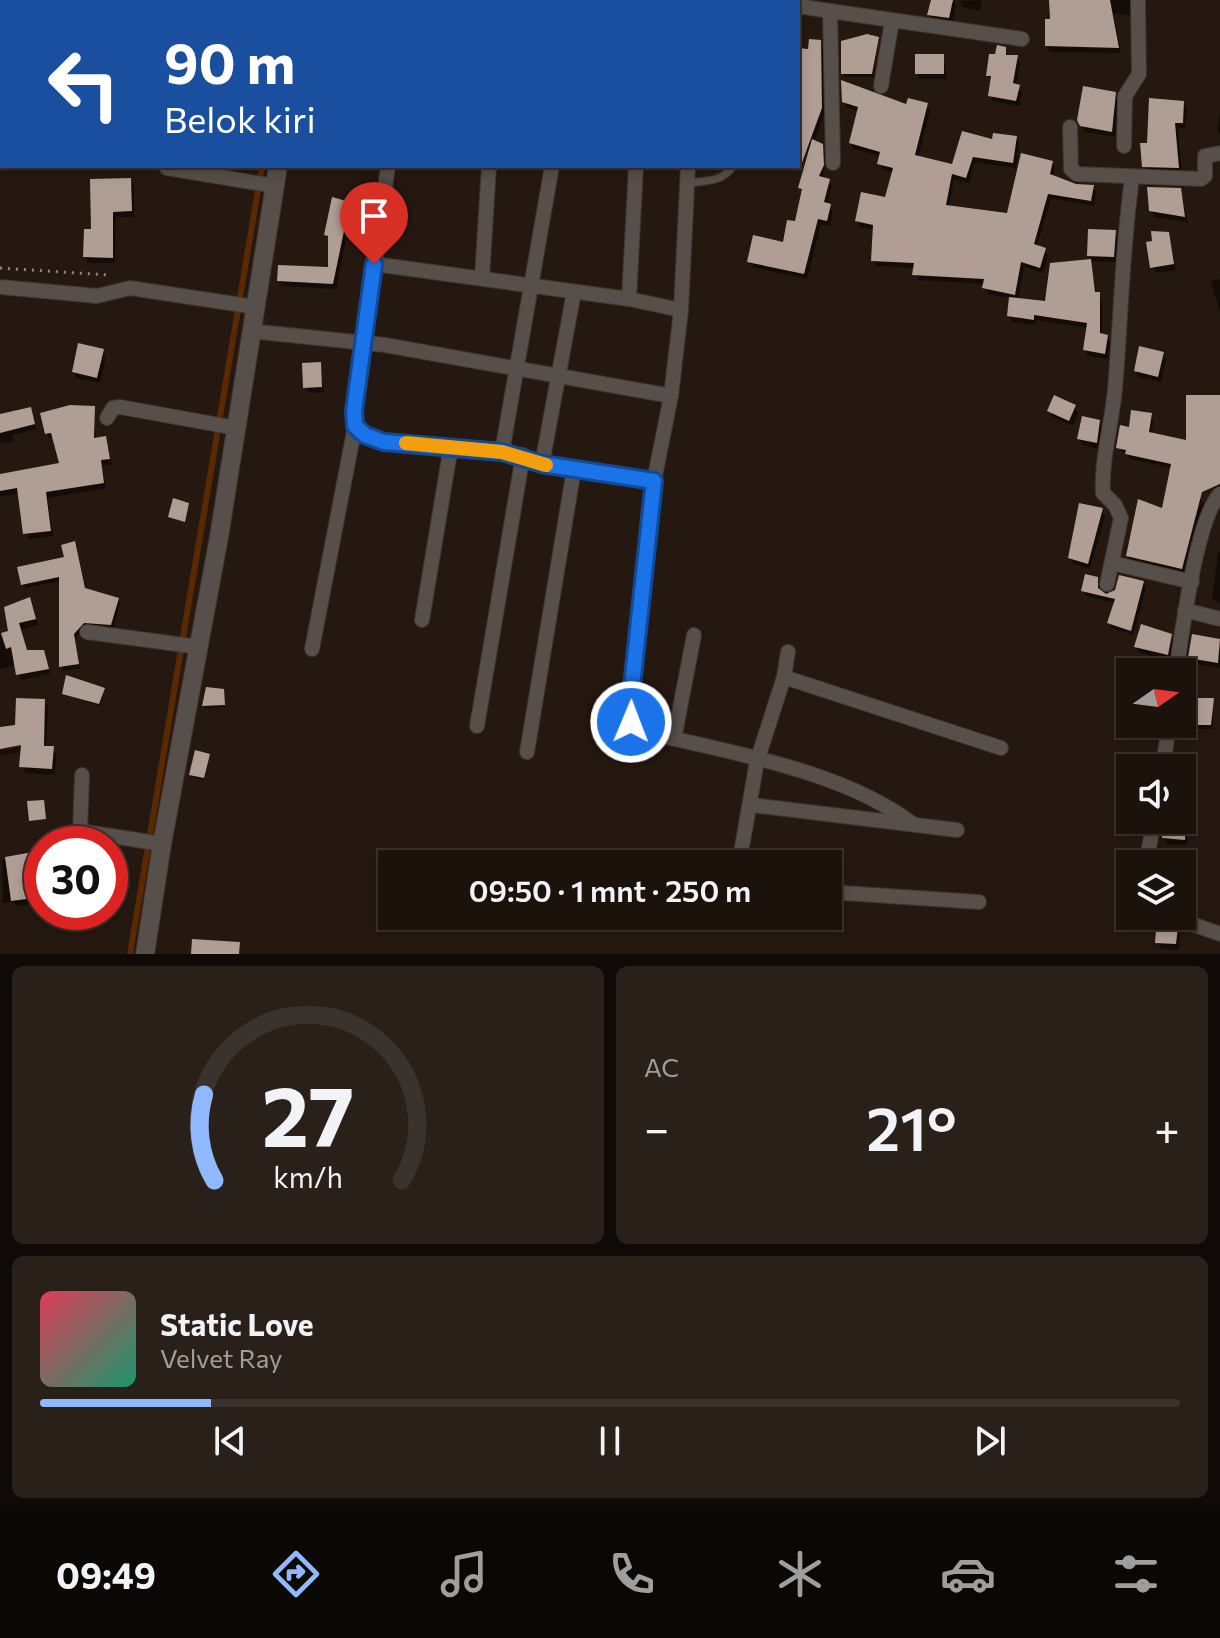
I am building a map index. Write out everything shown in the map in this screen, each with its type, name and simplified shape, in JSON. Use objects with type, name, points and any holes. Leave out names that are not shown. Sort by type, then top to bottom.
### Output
[{"type":"street","points":[[1124,146],[1125,96],[1139,74],[1138,0]]},
{"type":"street","points":[[800,6],[1022,39]]},
{"type":"street","points":[[830,11],[833,163]]},
{"type":"street","points":[[881,86],[892,21]]},
{"type":"street","points":[[1070,127],[1073,173],[1132,179],[1201,179],[1205,176],[1205,156],[1220,153]]},
{"type":"street","points":[[167,168],[269,185]]},
{"type":"street","points":[[145,954],[156,844],[186,646],[250,331],[269,185],[277,168]]},
{"type":"street","points":[[312,649],[355,426],[363,343],[388,168]]},
{"type":"street","points":[[482,278],[489,168]]},
{"type":"street","points":[[502,452],[534,287],[552,168]]},
{"type":"street","points":[[629,299],[636,168]]},
{"type":"street","points":[[688,168],[681,310],[671,396],[654,481],[629,714],[637,730],[809,775],[888,805],[914,825]]},
{"type":"street","points":[[1107,584],[1121,518],[1115,505],[1103,493],[1103,483],[1111,434],[1125,230],[1132,179]]},
{"type":"street","points":[[374,264],[629,299],[681,310]]},
{"type":"street","points":[[0,287],[97,296],[130,288],[251,306]]},
{"type":"street","points":[[542,464],[574,292]]},
{"type":"street","points":[[250,331],[363,343],[517,367],[671,396]]},
{"type":"street","points":[[107,418],[113,408],[120,407],[229,426]]},
{"type":"street","points":[[355,426],[365,435],[384,442],[523,455],[542,464],[654,481]]},
{"type":"street","points":[[422,620],[451,446]]},
{"type":"street","points":[[477,726],[523,455]]},
{"type":"street","points":[[527,752],[574,469]]},
{"type":"street","points":[[1178,658],[1185,610],[1211,504],[1220,494]]},
{"type":"street","points":[[1112,563],[1192,582]]},
{"type":"street","points":[[1185,610],[1220,619]]},
{"type":"street","points":[[87,632],[186,646]]},
{"type":"street","points":[[674,739],[694,635]]},
{"type":"street","points":[[742,850],[757,761],[784,677],[788,652]]},
{"type":"street","points":[[784,677],[1001,748]]},
{"type":"street","points":[[82,775],[80,831],[156,844]]},
{"type":"street","points":[[752,805],[957,830]]},
{"type":"street","points":[[842,893],[979,902]]},
{"type":"street","points":[[1196,926],[1220,934]]},
{"type":"lane","points":[[687,183],[719,179],[732,168]]},
{"type":"path","points":[[0,268],[100,272],[130,288]]},
{"type":"building","points":[[931,0],[953,0],[949,18],[927,15]]},
{"type":"building","points":[[1049,0],[1110,0],[1119,48],[1045,46],[1045,19],[1050,19]]},
{"type":"building","points":[[867,34],[879,37],[872,74],[841,74],[841,41]]},
{"type":"building","points":[[809,39],[821,40],[822,108],[800,168],[800,48],[808,49]]},
{"type":"building","points":[[997,45],[1006,47],[1006,55],[1018,55],[1013,83],[1020,85],[1016,101],[988,96],[991,76],[986,76],[989,54],[995,54]]},
{"type":"building","points":[[915,54],[944,54],[944,74],[915,74]]},
{"type":"building","points":[[841,80],[906,104],[908,98],[928,103],[915,155],[952,164],[962,131],[992,139],[993,133],[1017,136],[1013,163],[973,157],[966,178],[952,174],[946,205],[1007,213],[1021,153],[1053,161],[1050,174],[1076,184],[1094,185],[1091,201],[1048,194],[1034,244],[1046,248],[1040,268],[1021,262],[1015,295],[982,288],[984,279],[912,275],[914,263],[871,261],[873,225],[855,221],[861,192],[885,197],[893,168],[877,164],[880,152],[849,143],[858,107],[842,102]]},
{"type":"building","points":[[1083,86],[1116,92],[1112,132],[1080,126],[1077,120]]},
{"type":"building","points":[[1149,98],[1184,101],[1183,123],[1175,123],[1179,168],[1142,167],[1140,143],[1147,143]]},
{"type":"building","points":[[812,139],[823,144],[824,165],[819,176],[830,179],[824,202],[831,204],[827,221],[818,219],[804,274],[747,262],[753,235],[783,242],[787,220],[795,221],[802,189],[798,188]]},
{"type":"building","points":[[131,178],[132,211],[113,212],[113,258],[83,257],[84,229],[91,229],[90,179]]},
{"type":"building","points":[[1147,187],[1181,188],[1185,217],[1149,211]]},
{"type":"building","points":[[332,197],[350,202],[333,284],[277,281],[278,265],[328,267],[328,236],[324,235]]},
{"type":"building","points":[[1088,229],[1116,230],[1114,257],[1087,256]]},
{"type":"building","points":[[1151,231],[1169,232],[1174,264],[1150,268],[1146,242],[1152,241]]},
{"type":"building","points":[[1091,259],[1095,292],[1100,292],[1100,333],[1108,335],[1105,354],[1083,350],[1087,323],[1034,315],[1034,320],[1007,316],[1009,297],[1045,301],[1050,263]]},
{"type":"building","points":[[78,343],[104,349],[97,378],[72,372]]},
{"type":"building","points":[[1139,346],[1164,352],[1158,377],[1134,371]]},
{"type":"building","points":[[321,362],[322,387],[303,388],[302,363]]},
{"type":"building","points":[[1054,395],[1076,405],[1069,421],[1047,411]]},
{"type":"building","points":[[1186,395],[1220,395],[1220,484],[1202,492],[1182,569],[1126,556],[1138,499],[1162,508],[1171,464],[1125,454],[1126,450],[1116,448],[1120,425],[1129,427],[1131,410],[1152,413],[1149,432],[1186,440]]},
{"type":"building","points":[[70,405],[95,406],[94,438],[106,436],[110,459],[101,460],[104,483],[46,492],[51,531],[23,534],[17,488],[0,491],[0,474],[59,463],[51,433],[45,434],[40,413]]},
{"type":"building","points":[[31,407],[35,424],[0,433],[0,414]]},
{"type":"building","points":[[1082,416],[1100,420],[1097,443],[1077,439]]},
{"type":"building","points":[[173,498],[189,503],[185,522],[168,517]]},
{"type":"building","points":[[1079,503],[1103,508],[1088,564],[1068,558]]},
{"type":"building","points":[[75,541],[85,588],[119,598],[111,625],[84,623],[74,634],[79,664],[59,667],[59,577],[21,585],[17,567],[64,557],[61,545]]},
{"type":"building","points":[[1085,574],[1098,577],[1098,588],[1106,594],[1115,590],[1119,575],[1144,581],[1131,631],[1107,623],[1115,599],[1081,591]]},
{"type":"building","points":[[30,597],[36,619],[19,623],[27,650],[44,650],[49,669],[16,675],[11,647],[6,649],[1,633],[8,631],[4,607]]},
{"type":"building","points":[[1141,624],[1172,634],[1168,655],[1134,647]]},
{"type":"building","points":[[1192,634],[1220,639],[1218,663],[1188,658]]},
{"type":"building","points":[[66,675],[105,688],[99,704],[62,694]]},
{"type":"building","points":[[206,687],[224,689],[225,705],[202,706]]},
{"type":"building","points":[[16,698],[45,699],[44,746],[54,746],[52,769],[19,767],[21,745],[0,749],[0,727],[15,725]]},
{"type":"building","points":[[1196,698],[1214,698],[1211,725],[1196,725]]},
{"type":"building","points":[[195,750],[210,754],[204,778],[189,775]]},
{"type":"building","points":[[44,800],[46,819],[29,821],[27,801]]},
{"type":"building","points":[[1162,834],[1185,834],[1185,840],[1162,838]]},
{"type":"building","points":[[24,854],[24,899],[11,901],[5,857]]},
{"type":"building","points":[[1156,930],[1178,930],[1176,944],[1155,943]]},
{"type":"building","points":[[192,939],[240,942],[239,954],[191,954]]},
{"type":"waterway","points":[[130,954],[262,168]]},
{"type":"slow traffic","points":[[406,443],[523,455],[546,465]]},
{"type":"route","points":[[374,264],[354,411],[355,426],[365,435],[384,442],[523,455],[542,464],[654,481],[629,714],[631,722]]}]
